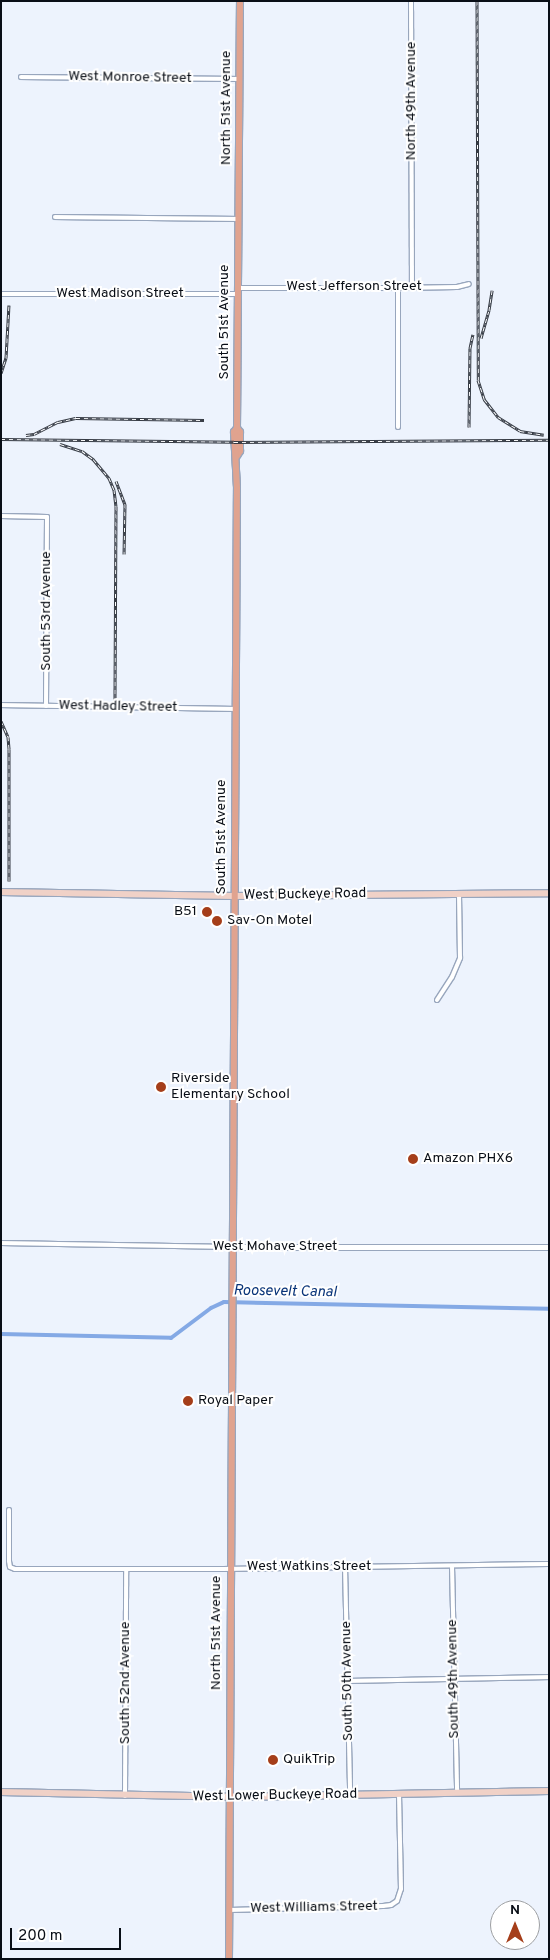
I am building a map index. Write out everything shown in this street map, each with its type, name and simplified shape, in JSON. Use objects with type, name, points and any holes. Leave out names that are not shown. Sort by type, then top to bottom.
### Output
[{"type":"main road","name":"North 51st Avenue","points":[[239,217],[240,1]]},
{"type":"main road","name":"South 51st Avenue","points":[[232,1308],[237,456],[234,451],[234,432],[237,428],[239,217]]},
{"type":"main road","name":"West Buckeye Road","points":[[1,892],[234,896],[549,893]]},
{"type":"main road","name":"North 51st Avenue","points":[[229,1959],[232,1308]]},
{"type":"main road","name":"West Lower Buckeye Road","points":[[1,1792],[229,1798],[549,1791]]},
{"type":"street","name":"North 49th Avenue","points":[[411,1],[412,287]]},
{"type":"street","name":"West Monroe Street","points":[[21,77],[239,79]]},
{"type":"street","points":[[55,218],[239,217]]},
{"type":"street","name":"West Jefferson Street","points":[[238,291],[398,288],[469,284]]},
{"type":"street","points":[[398,288],[398,427]]},
{"type":"street","name":"West Madison Street","points":[[1,294],[238,291]]},
{"type":"street","name":"South 53rd Avenue","points":[[1,516],[47,517],[46,706]]},
{"type":"street","name":"West Hadley Street","points":[[1,705],[235,709]]},
{"type":"street","points":[[437,1000],[452,977],[460,958],[459,894]]},
{"type":"street","name":"West Mohave Street","points":[[1,1243],[232,1247],[549,1247]]},
{"type":"street","name":"West Watkins Street","points":[[9,1510],[10,1567],[15,1569],[549,1564]]},
{"type":"street","name":"South 50th Avenue","points":[[346,1566],[350,1795]]},
{"type":"street","name":"South 49th Avenue","points":[[452,1566],[457,1793]]},
{"type":"street","name":"South 52nd Avenue","points":[[126,1569],[126,1796]]},
{"type":"street","points":[[348,1681],[549,1677]]},
{"type":"street","name":"West Williams Street","points":[[229,1910],[383,1906],[397,1901],[401,1889],[399,1794]]},
{"type":"waterway","name":"Roosevelt Canal","points":[[1,1334],[171,1338],[211,1308],[224,1302],[549,1309]]},
{"type":"railway","points":[[477,1],[478,380],[484,399],[498,417],[520,431],[544,435]]},
{"type":"railway","points":[[481,338],[489,310],[492,290]]},
{"type":"railway","points":[[1,373],[6,358],[9,305]]},
{"type":"railway","points":[[469,427],[470,348],[473,334]]},
{"type":"railway","points":[[26,435],[34,434],[58,422],[76,418],[204,420]]},
{"type":"railway","points":[[1,439],[234,442],[549,440]]},
{"type":"railway","points":[[60,444],[82,451],[93,459],[109,478],[114,490],[116,506],[115,700]]},
{"type":"railway","points":[[116,481],[125,504],[124,554]]},
{"type":"railway","points":[[1,721],[8,737],[9,749],[9,881]]},
{"type":"place","name":"B51","points":[[207,912]]},
{"type":"place","name":"Sav-On Motel","points":[[217,921]]},
{"type":"place","name":"Riverside Elementary School","points":[[161,1087]]},
{"type":"place","name":"Amazon PHX6","points":[[413,1159]]},
{"type":"place","name":"Royal Paper","points":[[188,1401]]},
{"type":"place","name":"QuikTrip","points":[[273,1760]]}]
